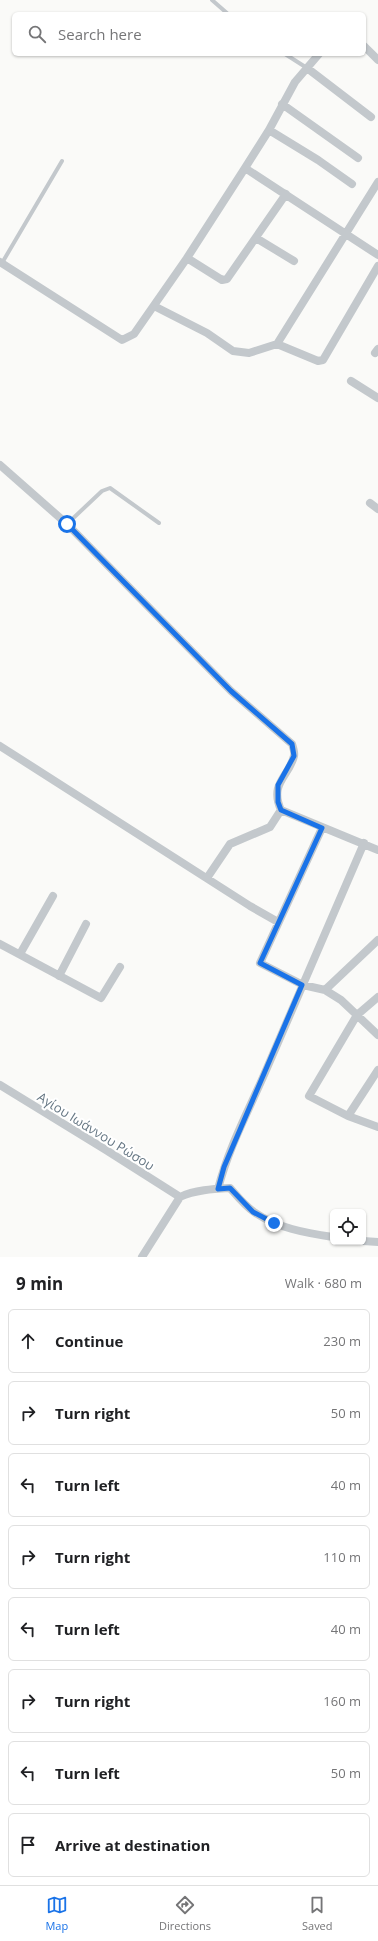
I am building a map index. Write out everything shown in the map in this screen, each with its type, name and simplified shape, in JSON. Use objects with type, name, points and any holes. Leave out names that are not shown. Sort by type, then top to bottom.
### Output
[{"type":"street","points":[[366,48],[378,60]]},
{"type":"street","points":[[1,263],[122,340],[134,334],[187,258],[245,168],[269,130],[295,82],[317,56]]},
{"type":"street","points":[[307,68],[371,117]]},
{"type":"street","points":[[282,104],[358,158]]},
{"type":"street","points":[[269,130],[318,160],[352,184]]},
{"type":"street","points":[[245,168],[378,255]]},
{"type":"street","points":[[154,306],[184,320],[207,333],[223,345],[239,353],[249,353],[277,344],[378,182]]},
{"type":"street","points":[[187,258],[222,280],[227,279],[286,194]]},
{"type":"street","points":[[256,238],[294,261]]},
{"type":"street","points":[[277,344],[318,361],[323,360],[378,266]]},
{"type":"street","points":[[351,381],[378,398]]},
{"type":"street","points":[[0,465],[67,524],[231,691],[292,744],[294,756],[278,785],[278,802],[281,810],[378,850]]},
{"type":"street","points":[[370,503],[378,509]]},
{"type":"street","points":[[0,746],[278,922]]},
{"type":"street","points":[[207,878],[226,847],[270,827],[281,810]]},
{"type":"street","points":[[322,828],[260,963],[302,985],[325,990],[341,1000],[378,1035]]},
{"type":"street","points":[[218,1189],[227,1160],[364,843]]},
{"type":"street","points":[[20,954],[53,896]]},
{"type":"street","points":[[59,976],[86,924]]},
{"type":"street","points":[[325,990],[378,940]]},
{"type":"street","points":[[0,944],[100,998],[120,967]]},
{"type":"street","points":[[378,997],[357,1014],[309,1096],[348,1116],[378,1127]]},
{"type":"street","points":[[348,1116],[378,1070]]},
{"type":"street","name":"Αγίου Ιωάννου Ρώσου","points":[[0,1085],[180,1197]]},
{"type":"street","points":[[142,1257],[180,1197],[187,1194],[218,1189],[230,1188],[253,1212],[274,1223],[306,1233],[330,1237]]},
{"type":"street","points":[[366,1241],[378,1242]]},
{"type":"lane","points":[[212,0],[226,12]]},
{"type":"lane","points":[[289,56],[307,68]]},
{"type":"lane","points":[[1,263],[62,161]]},
{"type":"lane","points":[[67,524],[102,491],[110,488],[158,523]]},
{"type":"route","points":[[67,524],[231,691],[292,744],[294,756],[278,785],[278,802],[281,810],[322,828],[260,963],[264,967],[302,985],[224,1167],[218,1189],[230,1188],[253,1212],[274,1223]]}]
